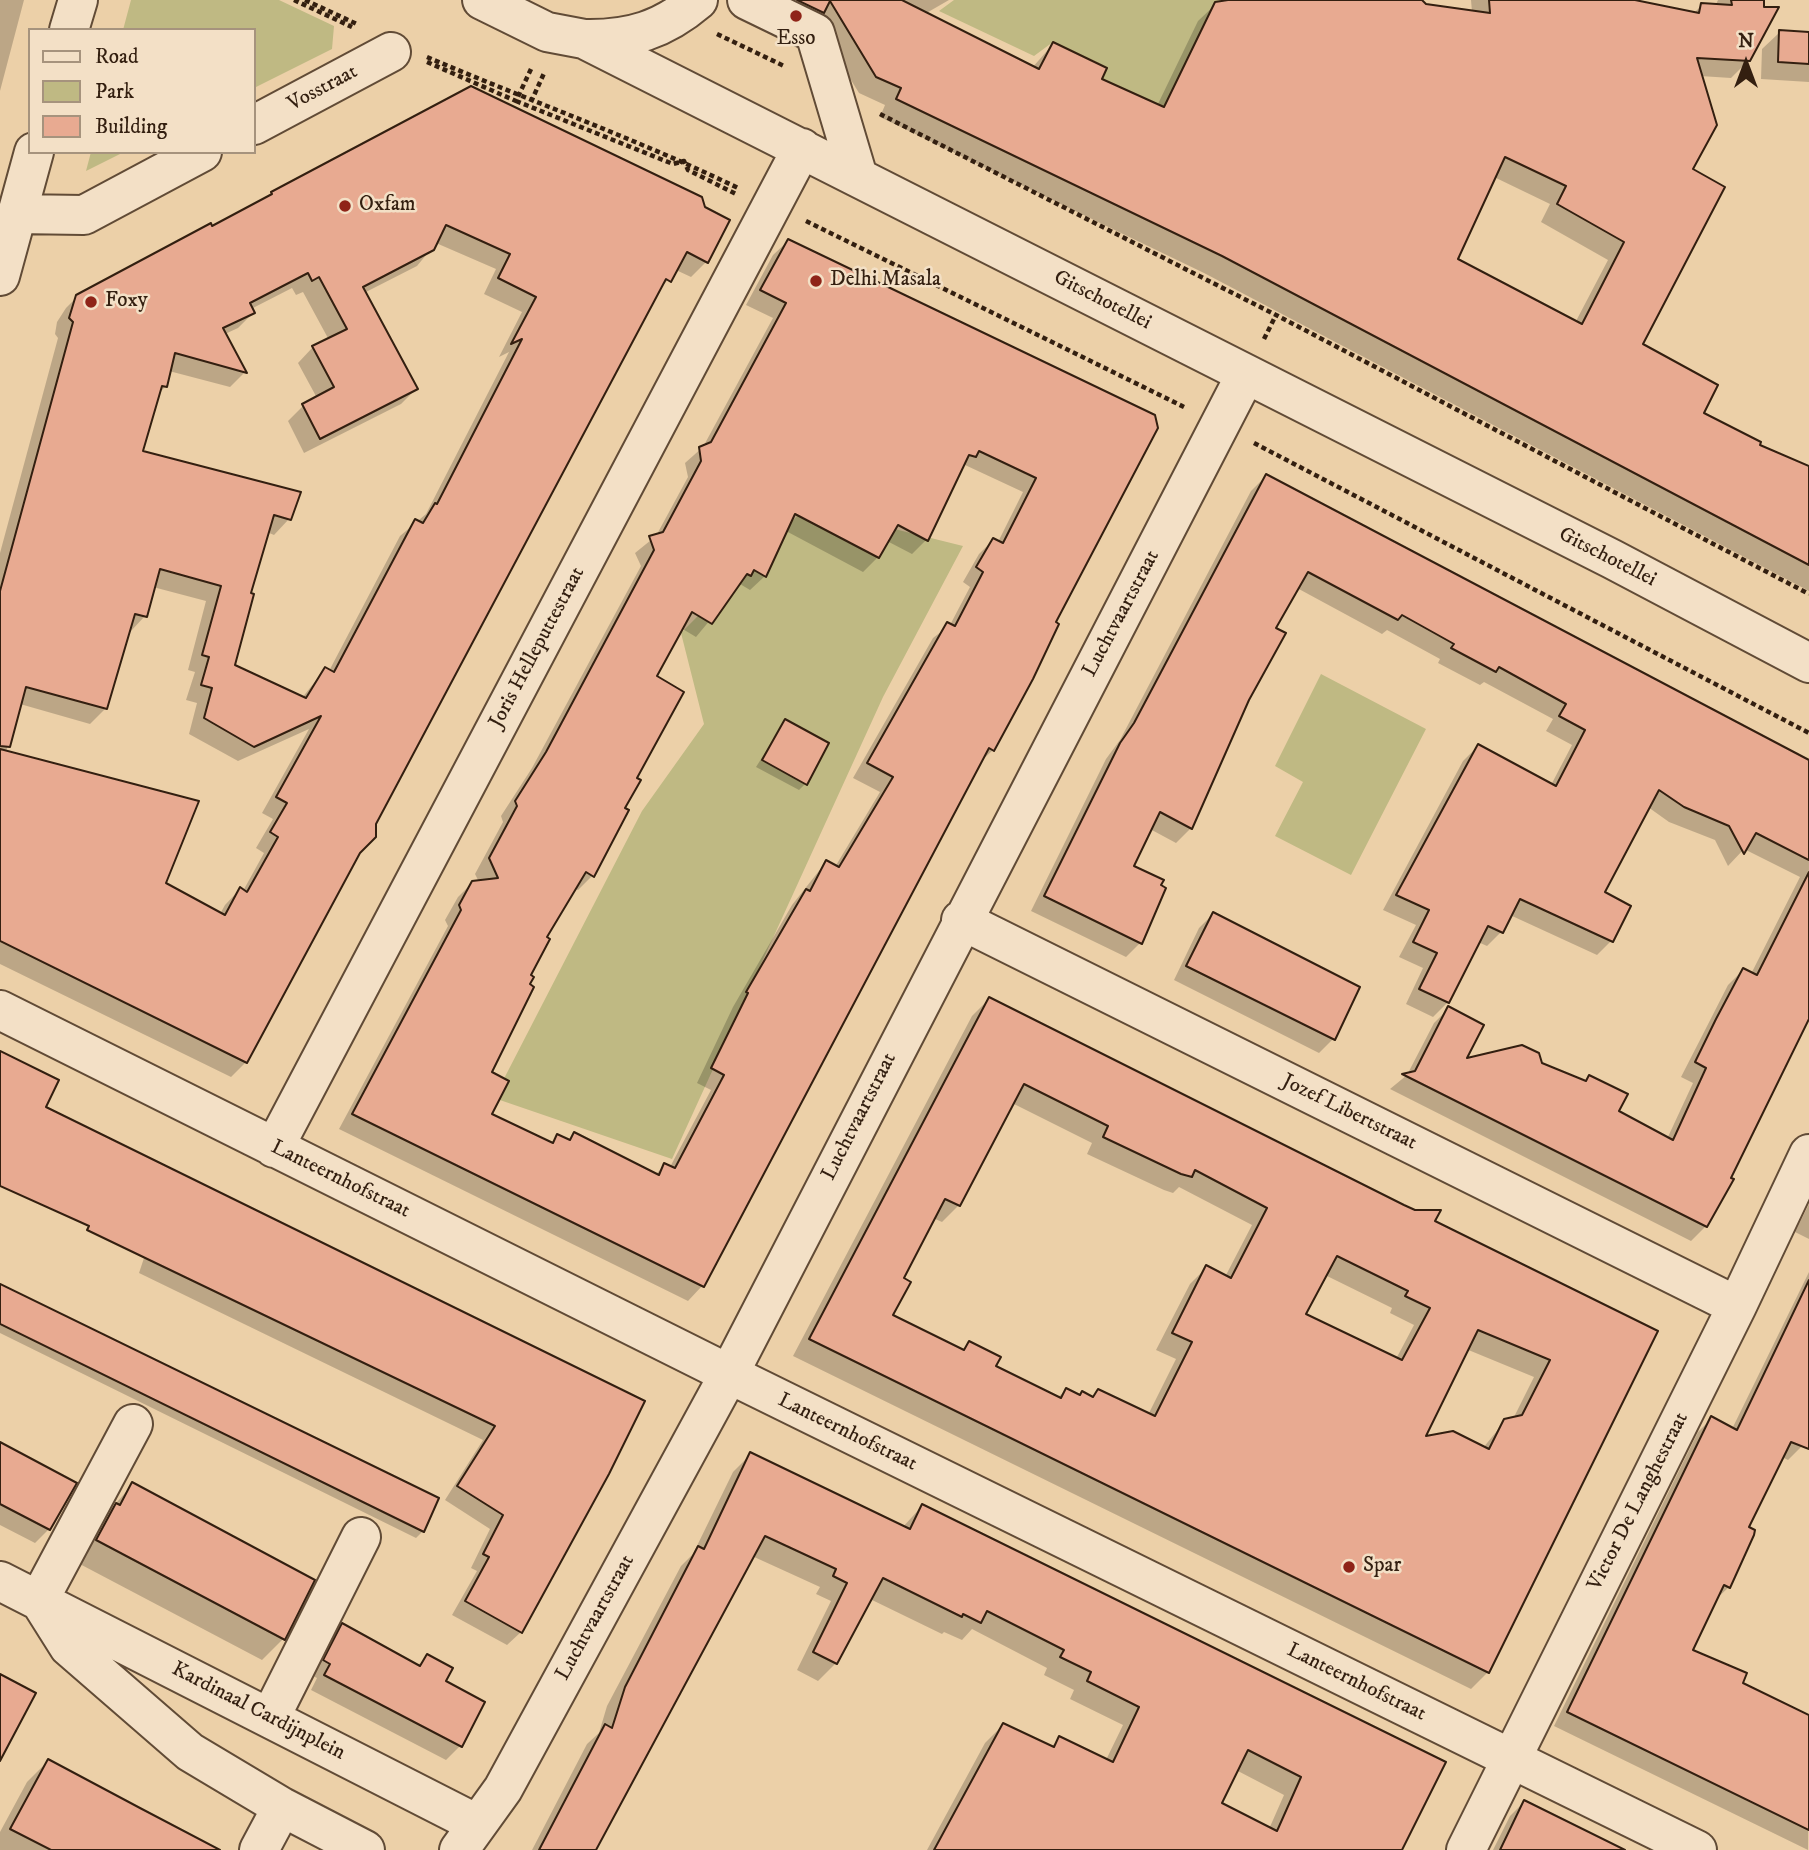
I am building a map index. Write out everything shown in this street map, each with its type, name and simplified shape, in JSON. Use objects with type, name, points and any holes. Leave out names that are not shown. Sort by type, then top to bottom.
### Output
[{"type":"street","points":[[70,28],[78,0]]},
{"type":"street","name":"Gitschotellei","points":[[482,0],[547,32],[584,39],[1809,663]]},
{"type":"street","points":[[747,0],[814,33],[858,177]]},
{"type":"street","points":[[584,39],[607,40],[648,33],[689,8]]},
{"type":"street","name":"Vosstraat","points":[[256,124],[409,54]]},
{"type":"street","name":"Joris Helleputtestraat","points":[[274,1148],[802,148]]},
{"type":"street","points":[[0,276],[33,154]]},
{"type":"street","points":[[16,214],[84,215],[198,154]]},
{"type":"street","name":"Luchtvaartstraat","points":[[468,1837],[503,1789],[729,1374],[961,920],[1246,374]]},
{"type":"street","name":"Jozef Libertstraat","points":[[961,920],[1737,1306]]},
{"type":"street","name":"Lanteernhofstraat","points":[[0,1010],[729,1374],[1697,1850]]},
{"type":"street","name":"Victor De Langhestraat","points":[[1466,1850],[1737,1306],[1809,1154]]},
{"type":"street","points":[[134,1424],[39,1600],[69,1647],[190,1752],[282,1807],[365,1850]]},
{"type":"street","points":[[270,1718],[360,1537]]},
{"type":"street","name":"Kardinaal Cardijnplein","points":[[0,1581],[270,1718],[468,1837]]},
{"type":"street","points":[[259,1850],[282,1807]]},
{"type":"path","points":[[294,0],[359,28],[305,0]]},
{"type":"path","points":[[689,8],[832,90],[1276,315],[1809,594]]},
{"type":"path","points":[[409,54],[673,164],[684,161]]},
{"type":"path","points":[[517,98],[531,69]]},
{"type":"path","points":[[517,98],[684,161],[771,207],[1221,426],[1809,733]]},
{"type":"green space","points":[[131,0],[279,0],[334,26],[332,49],[256,87],[256,28],[124,28]]},
{"type":"green space","points":[[954,0],[1228,0],[1215,2],[1164,107],[1127,90],[1110,126],[1087,117],[1107,67],[1053,42],[1034,56],[939,11]]},
{"type":"green space","points":[[90,154],[120,154],[86,171]]},
{"type":"green space","points":[[806,507],[963,546],[883,697],[672,1159],[494,1098],[642,811],[704,724],[681,633]]},
{"type":"green space","points":[[1321,674],[1426,729],[1351,875],[1275,836],[1303,782],[1275,766]]},
{"type":"building","points":[[797,0],[902,0],[1039,69],[1053,42],[1107,68],[1102,79],[1164,107],[1215,2],[1422,0],[1426,4],[1490,13],[1489,0],[1635,0],[1699,13],[1701,3],[1732,5],[1731,0],[1764,0],[1764,7],[1779,7],[1750,61],[1697,58],[1717,125],[1693,169],[1725,187],[1643,344],[1718,385],[1704,413],[1761,442],[1760,445],[1809,466],[1809,565],[1222,256],[896,99],[901,88],[876,77],[830,1],[824,13]],"holes":[[[1505,157],[1566,186],[1557,204],[1624,242],[1582,324],[1458,259]]]},
{"type":"building","points":[[1779,30],[1809,32],[1809,64],[1778,62]]},
{"type":"building","points":[[471,86],[702,197],[705,207],[730,220],[708,263],[687,252],[671,282],[666,279],[376,824],[376,837],[360,853],[247,1063],[0,941],[0,749],[199,801],[166,883],[225,915],[240,887],[247,892],[278,837],[270,832],[287,803],[276,797],[321,716],[254,747],[204,718],[212,688],[201,685],[209,657],[202,655],[221,586],[160,569],[147,617],[135,614],[107,709],[26,687],[10,747],[0,746],[0,591],[73,322],[69,318],[76,295],[211,223],[212,226],[272,194],[271,192]],"holes":[[[446,225],[510,254],[498,278],[536,297],[511,344],[522,339],[437,504],[435,503],[423,523],[415,519],[334,672],[325,667],[306,698],[235,665],[254,594],[251,593],[274,515],[291,520],[301,492],[143,451],[162,386],[167,387],[175,353],[247,373],[223,328],[255,313],[250,303],[308,273],[312,281],[319,277],[347,329],[312,346],[334,387],[302,404],[320,439],[418,389],[363,287],[434,250]]]},
{"type":"building","points":[[788,239],[1155,415],[1158,428],[1056,622],[1059,624],[1033,679],[994,751],[989,748],[704,1287],[352,1114],[461,910],[459,905],[472,881],[498,878],[489,858],[517,806],[515,801],[546,752],[654,550],[649,536],[663,532],[701,461],[699,447],[711,442],[786,303],[760,290]],"holes":[[[979,451],[1036,478],[1003,543],[993,538],[976,567],[983,572],[955,626],[947,622],[867,763],[893,777],[839,867],[826,860],[810,891],[806,889],[746,992],[748,993],[711,1068],[724,1075],[675,1168],[664,1163],[659,1175],[574,1132],[570,1140],[557,1134],[553,1143],[492,1114],[509,1081],[492,1072],[534,987],[530,984],[534,977],[531,975],[550,939],[547,937],[586,872],[594,877],[629,810],[625,808],[641,780],[637,778],[684,692],[657,676],[692,612],[712,624],[747,574],[751,576],[754,570],[766,577],[795,514],[879,558],[898,525],[928,541],[969,455],[976,457]]]},
{"type":"building","points":[[1266,474],[1809,760],[1809,860],[1756,833],[1744,854],[1729,826],[1684,807],[1659,790],[1605,892],[1631,906],[1613,942],[1520,899],[1503,933],[1488,926],[1449,1003],[1419,989],[1437,953],[1413,942],[1429,910],[1396,895],[1478,744],[1556,786],[1585,730],[1559,716],[1566,704],[1499,667],[1496,672],[1451,648],[1454,644],[1402,615],[1398,620],[1308,572],[1276,628],[1286,633],[1249,700],[1192,829],[1160,812],[1134,866],[1164,880],[1161,885],[1166,888],[1142,944],[1044,896],[1120,743],[1134,723]]},
{"type":"building","points":[[785,719],[829,743],[807,785],[762,760]]},
{"type":"building","points":[[1809,872],[1809,1019],[1731,1178],[1734,1179],[1707,1227],[1402,1074],[1415,1071],[1448,1006],[1484,1025],[1467,1058],[1522,1045],[1539,1053],[1542,1063],[1586,1081],[1589,1075],[1628,1094],[1619,1111],[1673,1140],[1706,1068],[1695,1062],[1716,1019],[1743,968],[1757,975]]},
{"type":"building","points":[[1213,912],[1360,987],[1335,1040],[1186,966]]},
{"type":"building","points":[[989,997],[1404,1205],[1415,1210],[1441,1210],[1435,1221],[1658,1331],[1489,1673],[809,1339]],"holes":[[[1024,1084],[1108,1126],[1103,1137],[1181,1174],[1192,1177],[1195,1170],[1267,1208],[1231,1278],[1206,1265],[1172,1333],[1192,1342],[1155,1416],[1098,1389],[1093,1397],[1082,1391],[1080,1395],[1066,1388],[1061,1398],[996,1366],[1001,1357],[969,1341],[964,1350],[893,1315],[911,1282],[904,1278],[945,1199],[960,1206]],[[1337,1256],[1408,1291],[1405,1296],[1430,1308],[1402,1360],[1306,1314]],[[1478,1330],[1550,1360],[1522,1415],[1504,1419],[1489,1449],[1453,1431],[1426,1436]]]},
{"type":"building","points":[[0,1051],[59,1080],[46,1107],[645,1401],[609,1474],[522,1633],[465,1601],[489,1557],[483,1554],[503,1515],[457,1486],[495,1426],[87,1230],[89,1226],[0,1186]]},
{"type":"building","points":[[1809,1280],[1809,1449],[1791,1442],[1749,1527],[1755,1530],[1754,1535],[1730,1588],[1724,1585],[1693,1650],[1747,1673],[1743,1683],[1809,1715],[1809,1830],[1567,1712],[1711,1416],[1737,1430]]},
{"type":"building","points":[[0,1284],[439,1498],[424,1532],[0,1324]]},
{"type":"building","points":[[0,1442],[77,1483],[50,1530],[0,1504]]},
{"type":"building","points":[[750,1452],[910,1529],[922,1504],[1446,1762],[1402,1850],[934,1850],[1003,1723],[1054,1747],[1059,1736],[1113,1762],[1139,1707],[1087,1681],[1091,1672],[1060,1657],[1064,1650],[987,1611],[981,1623],[963,1614],[962,1617],[883,1578],[837,1664],[813,1652],[847,1583],[833,1576],[836,1569],[765,1536],[596,1850],[539,1850],[605,1724],[612,1728],[625,1687],[698,1546],[704,1549]],"holes":[[[1248,1750],[1301,1777],[1277,1831],[1222,1803]]]},
{"type":"building","points":[[132,1482],[315,1580],[285,1640],[96,1540],[116,1503],[120,1505]]},
{"type":"building","points":[[342,1623],[420,1666],[427,1654],[453,1668],[446,1681],[485,1702],[462,1747],[324,1675],[330,1664],[323,1660]]},
{"type":"building","points":[[0,1674],[36,1693],[0,1761]]},
{"type":"building","points":[[48,1759],[220,1850],[51,1850],[10,1829]]},
{"type":"building","points":[[1524,1800],[1625,1850],[1500,1850]]},
{"type":"place","name":"Esso","points":[[796,16]]},
{"type":"place","name":"Oxfam","points":[[345,206]]},
{"type":"place","name":"Delhi Masala","points":[[816,281]]},
{"type":"place","name":"Foxy","points":[[91,302]]},
{"type":"place","name":"Spar","points":[[1349,1567]]}]
